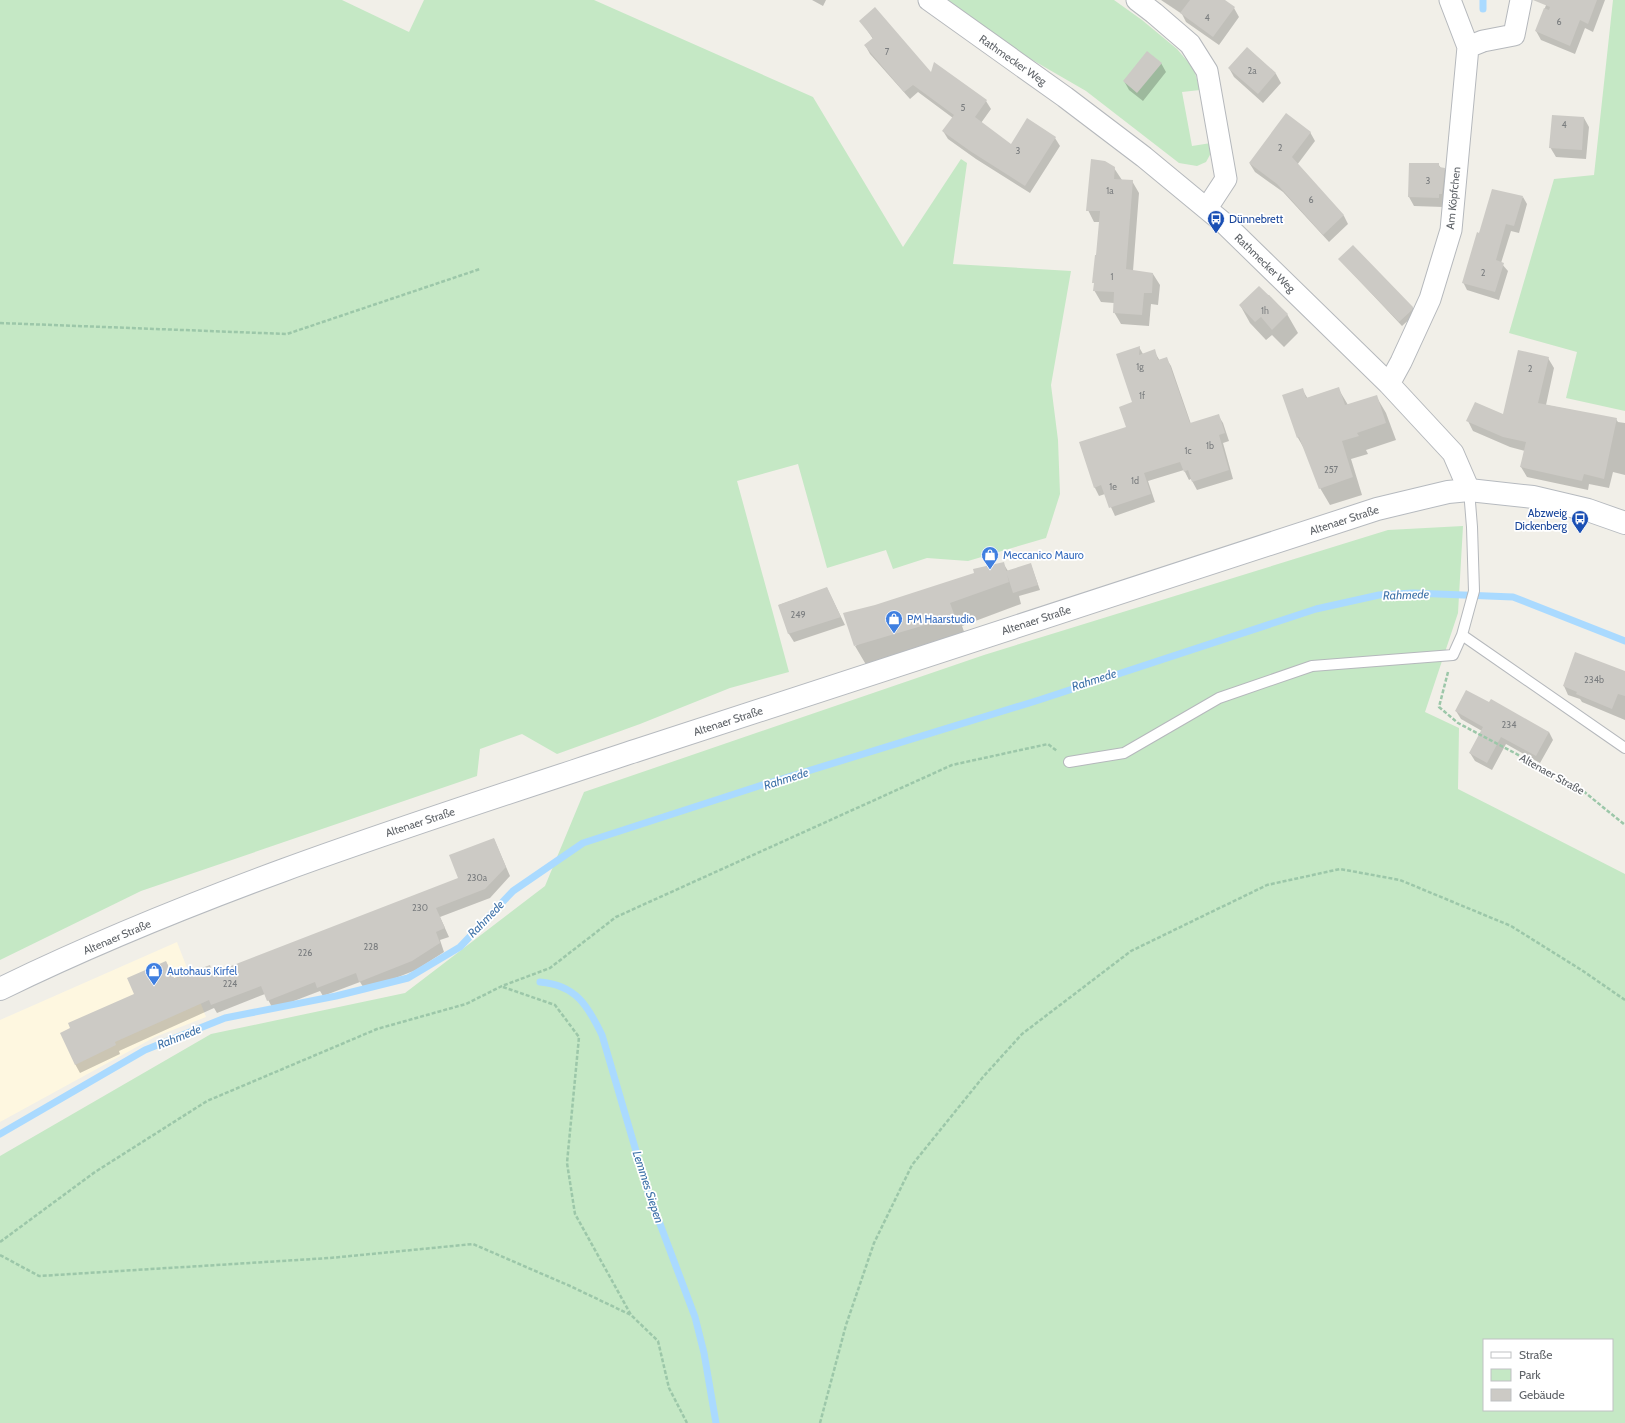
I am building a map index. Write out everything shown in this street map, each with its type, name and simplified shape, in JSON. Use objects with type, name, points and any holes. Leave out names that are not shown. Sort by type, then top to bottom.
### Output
[{"type":"main road","name":"Altenaer Straße","points":[[0,989],[39,970],[207,899],[376,836],[1377,509],[1448,492],[1469,490],[1532,497],[1588,510],[1625,523]]},
{"type":"street","name":"Rathmecker Weg","points":[[929,0],[1066,97],[1207,208],[1241,239],[1389,384],[1453,453],[1469,490]]},
{"type":"street","points":[[1137,0],[1190,44],[1207,71],[1226,179],[1207,208]]},
{"type":"street","name":"Am Köpfchen","points":[[1389,384],[1401,362],[1430,299],[1451,230],[1468,47],[1450,0]]},
{"type":"street","points":[[1468,47],[1483,41],[1514,35],[1521,0]]},
{"type":"lane","points":[[1070,762],[1124,753],[1219,698],[1312,666],[1453,655],[1462,635],[1474,591],[1469,490]]},
{"type":"lane","points":[[1462,635],[1625,748]]},
{"type":"path","points":[[0,323],[287,334],[480,269]]},
{"type":"path","name":"Altenaer Straße","points":[[1453,655],[1439,707],[1458,723],[1577,786],[1625,824]]},
{"type":"path","points":[[0,1242],[95,1172],[208,1101],[377,1029],[466,1004],[502,986],[550,968],[616,917],[952,765],[1048,744],[1070,762]]},
{"type":"path","points":[[820,1423],[846,1325],[874,1243],[912,1166],[983,1077],[1022,1034],[1131,951],[1267,885],[1340,868],[1400,880],[1511,926],[1583,971],[1625,1000]]},
{"type":"path","points":[[502,986],[556,1005],[579,1037],[567,1163],[575,1214],[631,1315],[658,1341],[669,1388],[687,1423]]},
{"type":"path","points":[[0,1255],[39,1276],[330,1258],[473,1244],[570,1286],[631,1315]]},
{"type":"shaded area","points":[[177,942],[206,1017],[155,1037],[0,1122],[0,1020]]},
{"type":"green space","points":[[0,0],[342,0],[409,32],[424,0],[594,0],[813,97],[903,247],[961,159],[967,163],[953,264],[1071,271],[1051,385],[1058,440],[1060,494],[1046,538],[968,561],[927,558],[893,569],[886,550],[827,568],[798,464],[737,481],[789,672],[730,688],[640,724],[557,754],[522,734],[480,749],[477,776],[141,891],[0,960]]},
{"type":"green space","points":[[936,0],[1114,0],[1142,20],[1177,49],[1194,69],[1200,90],[1182,92],[1192,146],[1211,143],[1211,153],[1206,162],[1197,166],[1179,163],[1086,91],[955,15]]},
{"type":"green space","points":[[1613,0],[1625,0],[1625,411],[1566,398],[1577,352],[1509,333],[1554,179],[1594,175]]},
{"type":"green space","points":[[1463,526],[1458,613],[1425,712],[1459,728],[1458,789],[1625,874],[1625,1423],[0,1423],[0,1156],[211,1034],[405,993],[545,886],[584,792],[984,655],[1388,530]]},
{"type":"building","points":[[1190,0],[1225,0],[1235,7],[1213,37],[1180,13]]},
{"type":"building","points":[[1533,0],[1597,0],[1588,24],[1580,20],[1570,46],[1535,31],[1544,8],[1549,10],[1550,7]]},
{"type":"building","points":[[875,7],[931,72],[934,62],[987,100],[975,117],[1011,144],[1027,118],[1056,137],[1025,186],[970,151],[942,131],[954,115],[913,85],[904,92],[864,45],[873,38],[859,21]]},
{"type":"building","points":[[1247,47],[1276,73],[1258,94],[1228,68]]},
{"type":"building","points":[[1147,51],[1162,63],[1137,93],[1123,81]]},
{"type":"building","points":[[1286,113],[1311,132],[1292,157],[1344,215],[1323,235],[1277,184],[1249,163]]},
{"type":"building","points":[[1552,115],[1584,117],[1582,150],[1549,148]]},
{"type":"building","points":[[1091,159],[1105,161],[1115,167],[1114,179],[1133,180],[1126,269],[1153,273],[1152,293],[1144,293],[1142,315],[1113,313],[1114,292],[1093,291],[1094,283],[1092,283],[1100,211],[1086,211]]},
{"type":"building","points":[[1409,163],[1439,163],[1439,167],[1445,168],[1442,194],[1439,194],[1439,198],[1408,197]]},
{"type":"building","points":[[1492,189],[1523,196],[1514,226],[1506,224],[1496,260],[1504,263],[1495,292],[1462,283],[1477,232],[1479,233]]},
{"type":"building","points":[[1353,245],[1413,307],[1412,310],[1399,322],[1338,259]]},
{"type":"building","points":[[1259,286],[1288,314],[1272,330],[1261,317],[1255,322],[1239,305]]},
{"type":"building","points":[[1140,346],[1139,355],[1155,349],[1158,360],[1167,357],[1190,423],[1219,414],[1225,433],[1219,435],[1229,470],[1192,482],[1188,470],[1184,472],[1180,462],[1144,473],[1151,494],[1109,508],[1101,485],[1094,488],[1079,442],[1126,427],[1119,407],[1132,402],[1116,354]]},
{"type":"building","points":[[1518,350],[1549,357],[1538,403],[1617,418],[1604,479],[1584,474],[1582,481],[1520,467],[1526,442],[1503,437],[1466,421],[1475,402],[1503,414]]},
{"type":"building","points":[[1339,387],[1345,405],[1377,395],[1386,423],[1357,433],[1359,436],[1342,441],[1353,477],[1319,489],[1299,437],[1297,438],[1282,395],[1303,388],[1306,398]]},
{"type":"building","points":[[1004,562],[1009,582],[950,603],[954,614],[925,625],[854,646],[843,613],[875,605],[974,573],[973,569]]},
{"type":"building","points":[[1031,563],[1038,585],[1013,593],[1006,571]]},
{"type":"building","points":[[827,587],[841,617],[788,634],[778,605]]},
{"type":"building","points":[[1575,652],[1625,671],[1625,696],[1618,694],[1612,709],[1576,694],[1577,692],[1563,686]]},
{"type":"building","points":[[1466,690],[1489,702],[1491,699],[1549,732],[1536,756],[1501,737],[1487,763],[1469,753],[1483,727],[1455,711]]},
{"type":"building","points":[[494,838],[506,867],[485,889],[436,908],[445,928],[436,932],[440,943],[412,961],[359,982],[356,973],[317,988],[315,982],[267,1001],[261,986],[211,1005],[209,1000],[115,1042],[116,1045],[75,1065],[60,1033],[70,1028],[68,1023],[134,994],[127,978],[166,961],[174,978],[210,965],[213,973],[458,878],[449,855]]},
{"type":"waterway","points":[[1483,0],[1483,9]]},
{"type":"waterway","name":"Rahmede","points":[[0,1134],[145,1050],[225,1018],[336,996],[408,978],[460,947],[513,891],[583,843],[759,786],[1039,700],[1316,609],[1379,595],[1413,593],[1513,597],[1625,641]]},
{"type":"waterway","name":"Lemmes Siepen","points":[[540,982],[563,987],[572,992],[586,1006],[602,1035],[648,1192],[695,1317],[704,1353],[716,1423]]},
{"type":"place","name":"Dünnebrett","points":[[1216,234]]},
{"type":"place","name":"Abzweig Dickenberg","points":[[1580,534]]},
{"type":"place","name":"Meccanico Mauro","points":[[990,570]]},
{"type":"place","name":"PM Haarstudio","points":[[894,634]]},
{"type":"place","name":"Autohaus Kirfel","points":[[154,986]]}]
